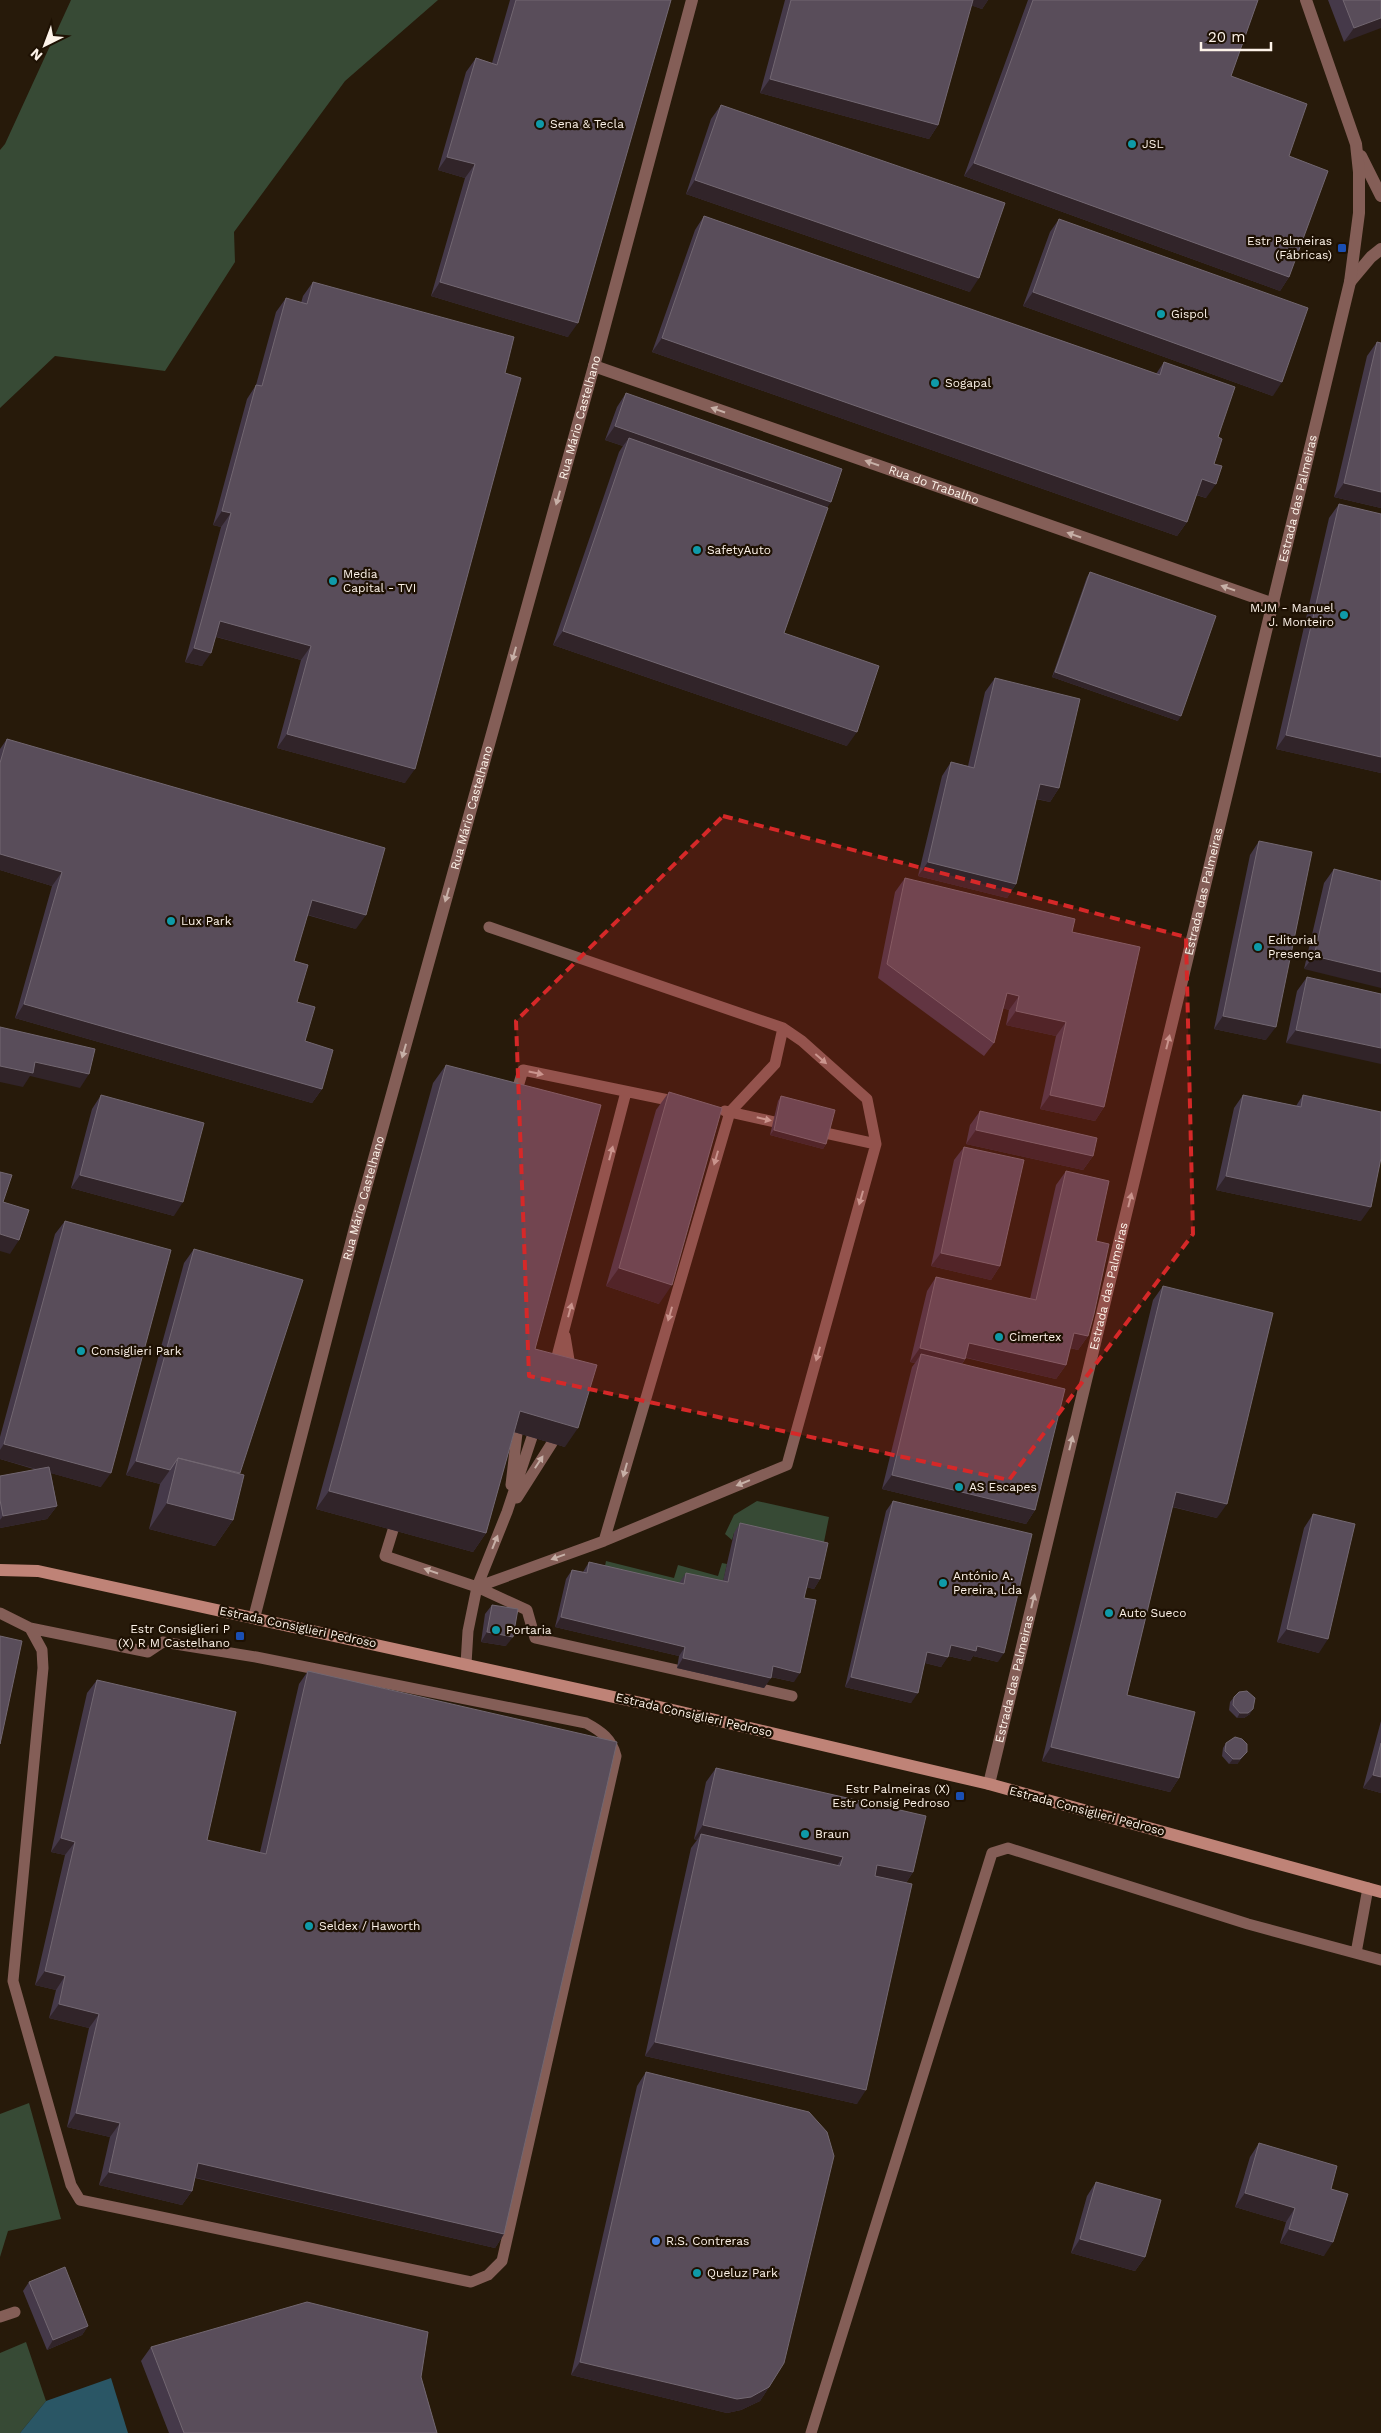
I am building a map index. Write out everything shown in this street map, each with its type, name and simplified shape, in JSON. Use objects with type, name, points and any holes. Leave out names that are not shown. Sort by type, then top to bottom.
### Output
[{"type":"main road","name":"Estrada Consiglieri Pedroso","points":[[0,1570],[38,1571],[466,1664],[988,1784],[1381,1892]]},
{"type":"street","name":"Rua Mário Castelhano","points":[[254,1618],[357,1220],[594,366],[692,0]]},
{"type":"street","name":"Estrada das Palmeiras","points":[[988,1784],[1274,604],[1350,282],[1360,213],[1356,144],[1306,0]]},
{"type":"street","points":[[1356,144],[1381,196]]},
{"type":"street","points":[[1350,282],[1371,257],[1381,249]]},
{"type":"street","name":"Rua do Trabalho","points":[[594,366],[1274,604]]},
{"type":"lane","points":[[477,1587],[604,1540],[787,1465],[876,1144],[867,1099],[802,1042],[783,1028],[489,928]]},
{"type":"lane","points":[[604,1540],[730,1112],[775,1064],[783,1028]]},
{"type":"lane","points":[[514,1104],[523,1070],[692,1105]]},
{"type":"lane","points":[[552,1374],[626,1092]]},
{"type":"lane","points":[[711,1108],[876,1144]]},
{"type":"lane","points":[[547,1354],[564,1331]]},
{"type":"lane","points":[[564,1331],[572,1380]]},
{"type":"lane","points":[[508,1512],[517,1433]]},
{"type":"lane","points":[[466,1664],[468,1631],[477,1587],[508,1512],[532,1437]]},
{"type":"lane","points":[[508,1512],[552,1443]]},
{"type":"lane","points":[[393,1530],[385,1556],[477,1587],[527,1610],[535,1638],[792,1696]]},
{"type":"lane","points":[[0,1612],[30,1628],[148,1652],[162,1642],[266,1659],[586,1723],[600,1731],[613,1744],[616,1756],[502,2261],[488,2275],[471,2282],[80,2200],[71,2185],[13,1981],[43,1668],[42,1650],[30,1628]]},
{"type":"lane","points":[[811,2433],[992,1854],[1008,1848],[1248,1924],[1381,1960]]},
{"type":"lane","points":[[1356,1953],[1368,1888]]},
{"type":"lane","points":[[0,2317],[14,2312]]},
{"type":"highlighted area","points":[[723,816],[1186,937],[1193,1234],[1009,1480],[529,1376],[516,1021]]},
{"type":"green space","points":[[71,0],[438,0],[345,81],[234,232],[235,262],[165,371],[55,356],[0,408],[0,150],[5,144]]},
{"type":"green space","points":[[757,1501],[829,1517],[822,1552],[734,1533],[732,1540],[725,1534],[734,1515]]},
{"type":"green space","points":[[606,1561],[674,1578],[678,1565],[718,1576],[722,1563],[727,1564],[721,1591],[677,1593],[603,1576]]},
{"type":"green space","points":[[29,2103],[61,2219],[8,2231],[0,2257],[0,2114]]},
{"type":"green space","points":[[26,2342],[46,2401],[20,2433],[0,2433],[0,2353]]},
{"type":"water","points":[[111,2378],[128,2433],[20,2433],[46,2401]]},
{"type":"building","name":"Sena & Tecla","points":[[516,0],[671,0],[578,323],[440,282],[475,164],[447,157],[476,58],[497,65]]},
{"type":"building","points":[[791,0],[973,0],[938,125],[770,79]]},
{"type":"building","name":"JSL","points":[[1033,0],[1258,0],[1231,76],[1307,104],[1289,156],[1328,171],[1289,277],[974,163]]},
{"type":"building","points":[[1343,0],[1381,0],[1381,18],[1354,28]]},
{"type":"building","points":[[721,105],[1005,203],[979,278],[695,180]]},
{"type":"building","name":"Sogapal","points":[[704,216],[1160,375],[1164,362],[1235,387],[1218,437],[1222,439],[1214,464],[1222,466],[1216,484],[1202,479],[1187,522],[662,338]]},
{"type":"building","name":"Gispol","points":[[1059,219],[1308,308],[1282,382],[1033,292]]},
{"type":"building","name":"Media Capital - TVI","points":[[313,282],[514,337],[505,373],[521,378],[415,769],[287,734],[311,646],[220,621],[211,653],[194,648],[231,513],[222,511],[256,385],[262,386],[286,298],[307,304]]},
{"type":"building","points":[[1377,342],[1381,343],[1381,492],[1344,483]]},
{"type":"building","points":[[626,393],[842,469],[831,502],[615,426]]},
{"type":"building","points":[[629,438],[828,508],[784,633],[879,666],[857,732],[563,631]]},
{"type":"building","name":"MJM - Manuel J. Monteiro","points":[[1339,504],[1381,514],[1381,757],[1286,735]]},
{"type":"building","points":[[1090,572],[1216,616],[1181,716],[1055,672]]},
{"type":"building","points":[[995,678],[1080,699],[1059,788],[1040,784],[1016,884],[928,862],[951,762],[974,768]]},
{"type":"building","name":"Lux Park","points":[[7,739],[385,848],[366,915],[312,900],[294,961],[308,965],[297,1002],[315,1007],[305,1041],[333,1050],[322,1089],[24,1004],[62,872],[0,854],[0,763]]},
{"type":"building","name":"Editorial Presença","points":[[1259,841],[1312,852],[1276,1027],[1223,1016]]},
{"type":"building","name":"Editorial Presença","points":[[1334,869],[1381,881],[1381,972],[1314,956]]},
{"type":"building","points":[[905,878],[1075,919],[1072,932],[1140,947],[1104,1107],[1050,1095],[1066,1022],[1016,1011],[1019,996],[1007,993],[994,1043],[887,964]]},
{"type":"building","name":"Editorial Presença","points":[[1307,977],[1381,994],[1381,1048],[1296,1030]]},
{"type":"building","points":[[0,1027],[95,1049],[89,1074],[35,1062],[33,1073],[0,1066]]},
{"type":"building","points":[[446,1065],[601,1105],[535,1349],[597,1365],[578,1428],[520,1411],[486,1533],[329,1491]]},
{"type":"building","points":[[669,1092],[722,1108],[672,1285],[619,1268]]},
{"type":"building","points":[[101,1095],[204,1123],[183,1202],[80,1175]]},
{"type":"building","points":[[1243,1095],[1301,1107],[1303,1095],[1381,1112],[1381,1158],[1371,1207],[1226,1176]]},
{"type":"building","points":[[781,1096],[835,1110],[826,1144],[774,1130]]},
{"type":"building","points":[[980,1111],[1097,1138],[1093,1156],[976,1130]]},
{"type":"building","points":[[964,1147],[1024,1160],[1000,1266],[941,1253]]},
{"type":"building","points":[[1066,1171],[1109,1181],[1096,1241],[1109,1244],[1088,1336],[1074,1333],[1066,1365],[969,1343],[965,1359],[920,1348],[936,1277],[1036,1300]]},
{"type":"building","points":[[0,1172],[12,1175],[3,1202],[29,1210],[19,1240],[0,1234]]},
{"type":"building","name":"Consiglieri Park","points":[[65,1221],[171,1250],[111,1473],[4,1444]]},
{"type":"building","name":"Consiglieri Park","points":[[194,1249],[303,1280],[240,1473],[178,1458],[170,1470],[136,1461]]},
{"type":"building","name":"Auto Sueco","points":[[1163,1286],[1273,1313],[1227,1504],[1176,1492],[1127,1695],[1195,1712],[1179,1778],[1051,1747]]},
{"type":"building","points":[[921,1354],[1065,1389],[1035,1510],[892,1475]]},
{"type":"building","points":[[178,1458],[244,1475],[233,1520],[167,1503]]},
{"type":"building","points":[[49,1467],[57,1506],[3,1516],[0,1500],[0,1476]]},
{"type":"building","name":"António A. Pereira, Lda","points":[[893,1501],[1032,1534],[1004,1653],[977,1646],[976,1651],[951,1645],[948,1657],[927,1652],[918,1693],[851,1677]]},
{"type":"building","points":[[1313,1514],[1355,1524],[1328,1639],[1287,1629]]},
{"type":"building","points":[[740,1523],[828,1543],[820,1579],[809,1577],[804,1598],[816,1600],[800,1673],[773,1666],[771,1678],[683,1658],[685,1647],[561,1617],[572,1570],[587,1573],[589,1562],[684,1584],[686,1573],[728,1582]]},
{"type":"building","points":[[492,1605],[518,1609],[513,1637],[487,1632]]},
{"type":"building","points":[[0,1636],[22,1641],[0,1744]]},
{"type":"building","name":"Seldex / Haworth","points":[[308,1671],[617,1742],[504,2234],[198,2163],[192,2191],[109,2172],[120,2123],[76,2113],[99,2014],[59,2004],[65,1976],[45,1971],[75,1842],[61,1838],[97,1680],[236,1712],[207,1840],[266,1854]]},
{"type":"building","points":[[1247,1691],[1255,1698],[1253,1709],[1248,1713],[1240,1713],[1233,1705],[1234,1697],[1239,1692]]},
{"type":"building","points":[[1235,1737],[1242,1739],[1247,1744],[1247,1752],[1240,1759],[1233,1759],[1225,1751],[1226,1743]]},
{"type":"building","points":[[1381,1743],[1381,1777],[1373,1775]]},
{"type":"building","points":[[716,1768],[926,1816],[913,1872],[877,1865],[875,1876],[912,1884],[866,2090],[655,2042],[701,1834],[840,1866],[843,1857],[703,1825]]},
{"type":"building","name":"Queluz Park","points":[[646,2072],[809,2112],[827,2132],[834,2156],[784,2363],[769,2387],[751,2397],[737,2399],[580,2362]]},
{"type":"building","points":[[1259,2143],[1337,2166],[1331,2189],[1348,2194],[1333,2242],[1289,2229],[1295,2208],[1245,2193]]},
{"type":"building","points":[[1096,2182],[1161,2200],[1145,2257],[1080,2239]]},
{"type":"building","points":[[65,2267],[88,2326],[53,2340],[29,2282]]},
{"type":"building","points":[[307,2302],[428,2332],[421,2377],[437,2433],[184,2433],[151,2347]]},
{"type":"place","name":"Sena & Tecla","points":[[540,124]]},
{"type":"place","name":"JSL","points":[[1132,144]]},
{"type":"place","name":"Estr Palmeiras (Fábricas)","points":[[1342,248]]},
{"type":"place","name":"Gispol","points":[[1161,314]]},
{"type":"place","name":"Sogapal","points":[[935,383]]},
{"type":"place","name":"SafetyAuto","points":[[697,550]]},
{"type":"place","name":"Media Capital - TVI","points":[[333,581]]},
{"type":"place","name":"MJM - Manuel J. Monteiro","points":[[1344,615]]},
{"type":"place","name":"Lux Park","points":[[171,921]]},
{"type":"place","name":"Editorial Presença","points":[[1258,947]]},
{"type":"place","name":"Cimertex","points":[[999,1337]]},
{"type":"place","name":"Consiglieri Park","points":[[81,1351]]},
{"type":"place","name":"AS Escapes","points":[[959,1487]]},
{"type":"place","name":"António A. Pereira, Lda","points":[[943,1583]]},
{"type":"place","name":"Auto Sueco","points":[[1109,1613]]},
{"type":"place","name":"Portaria","points":[[496,1630]]},
{"type":"place","name":"Estr Consiglieri P (X) R M Castelhano","points":[[240,1636]]},
{"type":"place","name":"Estr Palmeiras (X) Estr Consig Pedroso","points":[[960,1796]]},
{"type":"place","name":"Braun","points":[[805,1834]]},
{"type":"place","name":"Seldex / Haworth","points":[[309,1926]]},
{"type":"place","name":"R.S. Contreras","points":[[656,2241]]},
{"type":"place","name":"Queluz Park","points":[[697,2273]]}]
